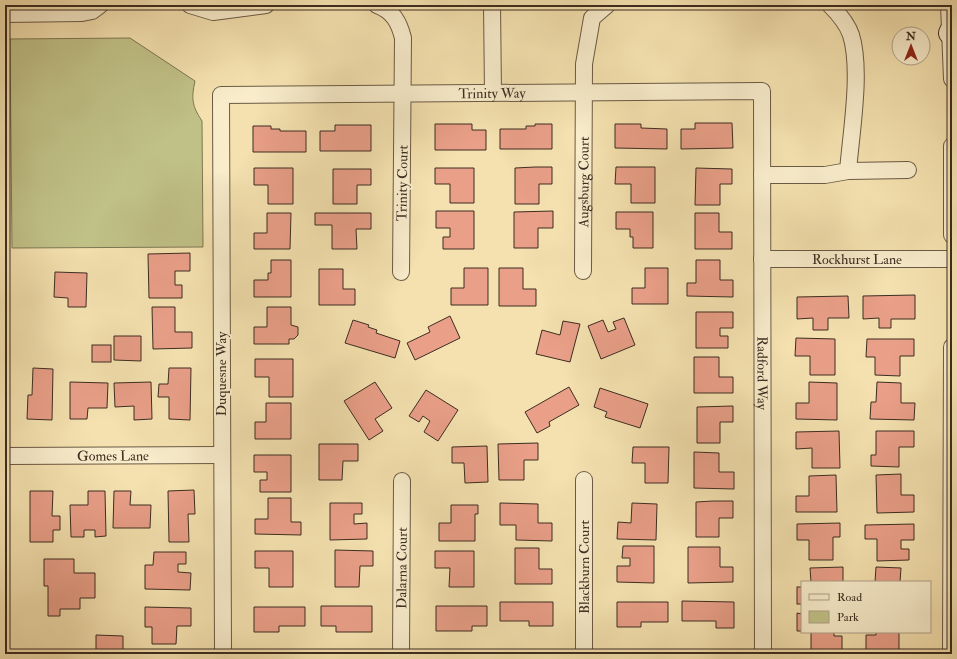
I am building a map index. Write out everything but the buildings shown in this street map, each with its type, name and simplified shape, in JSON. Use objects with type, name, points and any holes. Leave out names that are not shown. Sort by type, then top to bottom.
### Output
[{"type":"street","points":[[5,14],[82,13],[92,10],[100,5]]},
{"type":"street","points":[[190,5],[213,12],[266,5]]},
{"type":"street","points":[[492,5],[493,93]]},
{"type":"street","name":"Augsburg Court","points":[[583,271],[584,64],[592,18],[598,11],[607,5]]},
{"type":"street","points":[[830,5],[841,16],[850,34],[855,52],[856,70],[848,170]]},
{"type":"street","points":[[949,5],[952,79]]},
{"type":"street","name":"Trinity Court","points":[[383,6],[395,17],[400,26],[403,38],[401,272]]},
{"type":"street","name":"Trinity Way","points":[[221,95],[762,91]]},
{"type":"street","name":"Radford Way","points":[[762,91],[763,654]]},
{"type":"street","name":"Duquesne Way","points":[[221,95],[221,455],[223,654]]},
{"type":"street","points":[[952,146],[952,235]]},
{"type":"street","points":[[762,175],[825,175],[848,170],[908,170]]},
{"type":"street","name":"Rockhurst Lane","points":[[762,259],[952,259]]},
{"type":"street","points":[[951,652],[952,347]]},
{"type":"street","name":"Gomes Lane","points":[[5,456],[221,455]]},
{"type":"street","name":"Blackburn Court","points":[[584,480],[584,654]]},
{"type":"street","name":"Dalarna Court","points":[[401,654],[402,481]]},
{"type":"green space","points":[[130,38],[195,81],[193,102],[202,121],[203,247],[12,248],[10,39]]}]
